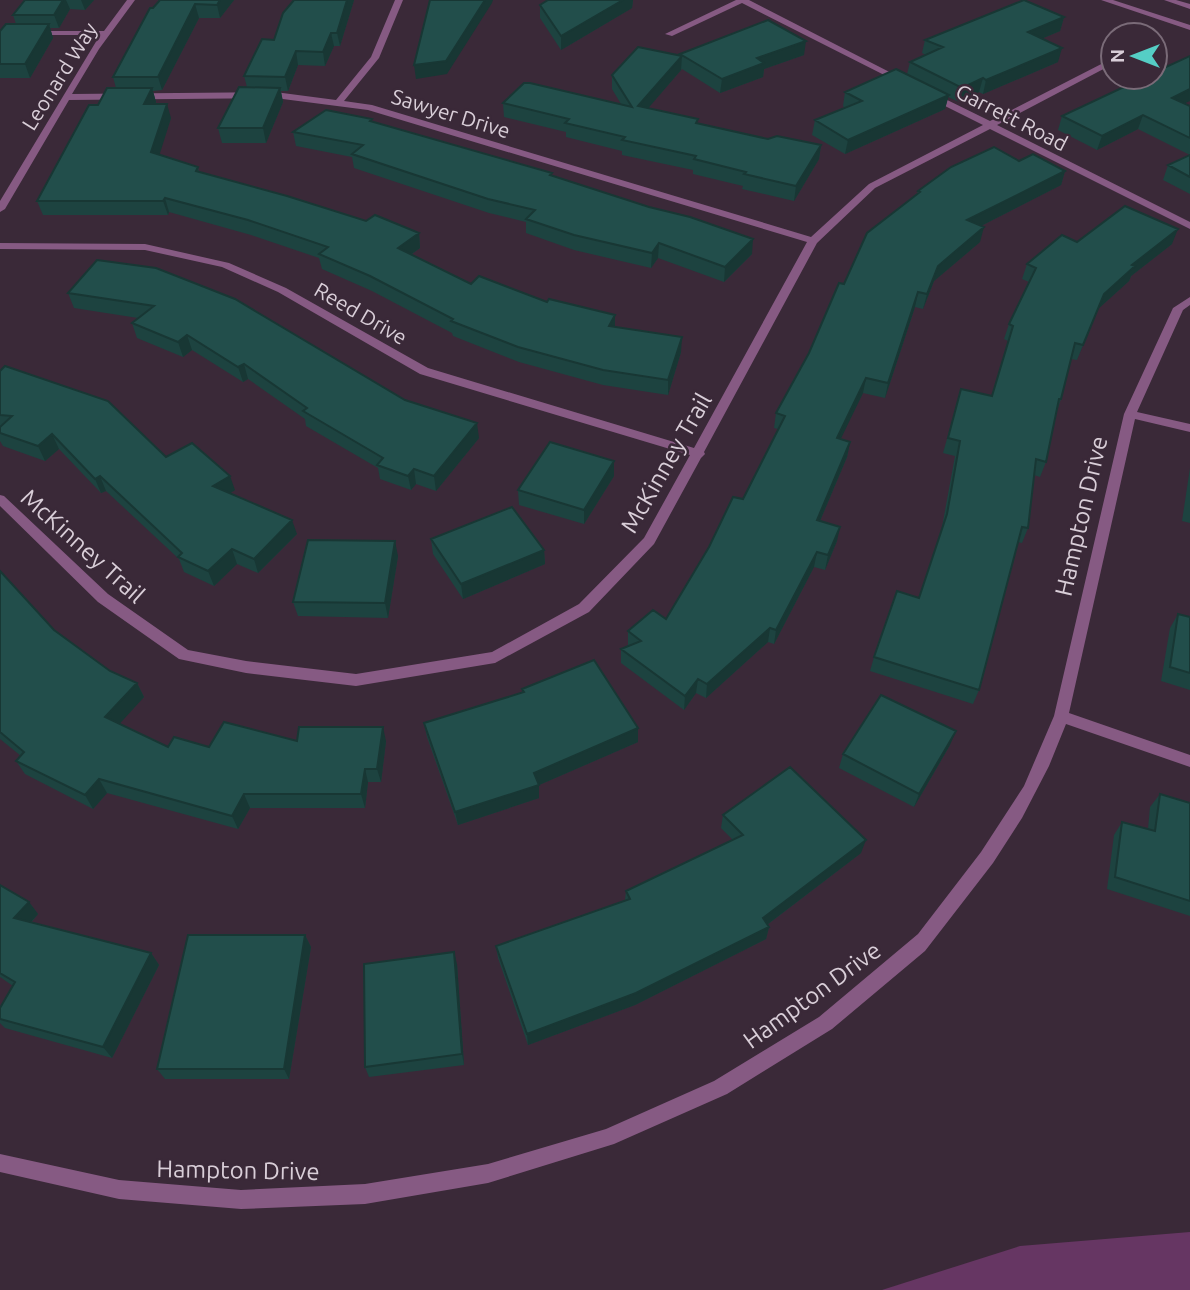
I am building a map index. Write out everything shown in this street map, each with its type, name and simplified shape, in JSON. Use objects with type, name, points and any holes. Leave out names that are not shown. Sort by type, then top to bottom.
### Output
[{"type":"street","name":"Leonard Way","points":[[0,209],[105,33],[131,0]]},
{"type":"street","points":[[339,102],[375,58],[399,0]]},
{"type":"street","points":[[669,34],[743,0],[914,86]]},
{"type":"street","points":[[1105,0],[1190,28]]},
{"type":"street","points":[[1168,0],[1190,7]]},
{"type":"street","points":[[0,33],[105,33]]},
{"type":"street","name":"McKinney Trail","points":[[0,499],[103,598],[184,655],[246,667],[356,680],[495,657],[584,608],[649,541],[699,454],[813,241],[872,187],[1099,68]]},
{"type":"street","name":"Garrett Road","points":[[926,93],[1190,226]]},
{"type":"street","name":"Sawyer Drive","points":[[66,97],[275,95],[369,107],[813,241]]},
{"type":"street","name":"Reed Drive","points":[[0,246],[145,247],[225,265],[282,290],[424,371],[699,454]]},
{"type":"street","name":"Hampton Drive","points":[[0,1163],[44,1176],[116,1190],[195,1198],[283,1200],[439,1184],[519,1167],[596,1141],[668,1112],[747,1073],[821,1025],[883,977],[921,942],[980,869],[1032,789],[1050,752],[1061,716],[1130,414],[1178,308],[1190,300]]},
{"type":"street","points":[[1130,414],[1190,428]]},
{"type":"street","points":[[1061,716],[1190,761]]},
{"type":"shaded area","points":[[1190,1232],[1190,1290],[882,1290],[1020,1246]]},
{"type":"building","points":[[25,0],[63,0],[54,15],[13,15]]},
{"type":"building","points":[[160,0],[220,0],[217,5],[195,4],[158,77],[113,77],[150,8]]},
{"type":"building","points":[[294,0],[347,0],[337,33],[331,33],[323,52],[296,51],[285,77],[244,76],[262,39],[274,40],[283,13]]},
{"type":"building","points":[[430,0],[485,0],[446,61],[414,65]]},
{"type":"building","points":[[548,0],[623,0],[561,36],[540,5]]},
{"type":"building","points":[[1024,0],[1064,17],[1028,32],[1062,48],[962,88],[910,62],[943,47],[925,40]]},
{"type":"building","points":[[768,20],[806,41],[757,58],[764,63],[722,79],[680,54]]},
{"type":"building","points":[[6,24],[49,24],[25,64],[0,64],[0,31]]},
{"type":"building","points":[[638,47],[682,56],[638,106],[698,119],[696,123],[768,139],[777,136],[821,145],[796,186],[694,159],[696,156],[622,140],[625,137],[565,123],[569,119],[503,103],[524,83],[530,83],[632,107],[612,75]]},
{"type":"building","points":[[1190,56],[1190,89],[1172,98],[1190,106],[1190,138],[1143,115],[1102,136],[1062,116],[1115,91],[1169,91],[1169,66]]},
{"type":"building","points":[[896,69],[949,95],[848,140],[815,120],[862,101],[845,92]]},
{"type":"building","points":[[239,87],[280,88],[263,128],[218,128]]},
{"type":"building","points":[[107,88],[152,88],[144,104],[167,104],[151,152],[198,167],[196,171],[366,221],[375,215],[419,233],[398,248],[471,284],[479,276],[547,302],[549,299],[615,315],[609,326],[682,337],[668,380],[603,370],[518,347],[451,321],[453,319],[370,276],[319,254],[328,247],[248,220],[165,198],[163,201],[37,201],[89,105],[98,105]]},
{"type":"building","points":[[326,110],[372,119],[370,121],[552,173],[550,175],[753,239],[725,267],[659,243],[652,253],[574,235],[526,219],[535,210],[488,199],[352,154],[363,145],[293,132]]},
{"type":"building","points":[[994,147],[1019,161],[1033,154],[1065,171],[967,220],[984,227],[938,266],[927,294],[918,292],[888,383],[866,378],[837,438],[850,442],[817,520],[840,527],[828,555],[817,552],[776,630],[770,628],[707,684],[698,679],[685,696],[621,649],[641,641],[628,631],[653,610],[666,619],[709,547],[733,497],[743,499],[785,416],[776,413],[809,353],[839,283],[844,284],[867,233],[951,167]]},
{"type":"building","points":[[1190,155],[1190,177],[1168,165]]},
{"type":"building","points":[[1125,206],[1178,229],[1132,265],[1135,266],[1104,294],[1083,345],[1075,343],[1059,399],[1046,462],[1036,459],[1028,528],[1022,527],[979,690],[874,657],[897,591],[919,598],[947,514],[960,441],[948,438],[961,389],[992,396],[1013,326],[1009,324],[1036,268],[1027,264],[1062,235],[1077,242]]},
{"type":"building","points":[[97,260],[156,268],[235,299],[405,400],[477,423],[434,476],[414,469],[408,476],[377,465],[383,458],[303,411],[307,408],[244,364],[238,367],[187,335],[178,342],[132,323],[154,306],[68,293]]},
{"type":"building","points":[[5,366],[108,401],[166,457],[192,443],[230,476],[213,486],[292,520],[254,559],[232,549],[208,571],[178,557],[182,553],[100,476],[95,479],[52,434],[38,446],[0,433],[0,427],[12,416],[0,415],[0,371]]},
{"type":"building","points":[[550,442],[614,461],[584,510],[518,490]]},
{"type":"building","points":[[512,507],[544,550],[461,584],[431,539]]},
{"type":"building","points":[[308,540],[395,541],[385,603],[293,602]]},
{"type":"building","points":[[0,571],[54,630],[110,671],[137,683],[105,717],[168,747],[174,737],[209,747],[224,722],[297,741],[299,727],[383,727],[377,769],[365,769],[361,794],[244,794],[232,816],[99,779],[85,795],[16,761],[24,752],[0,732]]},
{"type":"building","points":[[1178,614],[1190,617],[1190,673],[1170,667]]},
{"type":"building","points":[[594,660],[638,728],[534,773],[539,785],[455,812],[424,723],[524,692],[522,689]]},
{"type":"building","points":[[881,695],[956,731],[919,794],[843,754]]},
{"type":"building","points":[[790,767],[866,840],[763,918],[769,927],[636,993],[527,1034],[496,946],[630,899],[626,891],[743,835],[723,815]]},
{"type":"building","points":[[1160,794],[1190,803],[1190,901],[1115,877],[1122,822],[1155,831]]},
{"type":"building","points":[[0,885],[29,902],[14,918],[151,953],[103,1047],[0,1019],[0,1008],[15,982],[0,973]]},
{"type":"building","points":[[188,935],[305,935],[284,1069],[157,1069]]},
{"type":"building","points":[[454,952],[462,1054],[365,1067],[364,964]]}]
